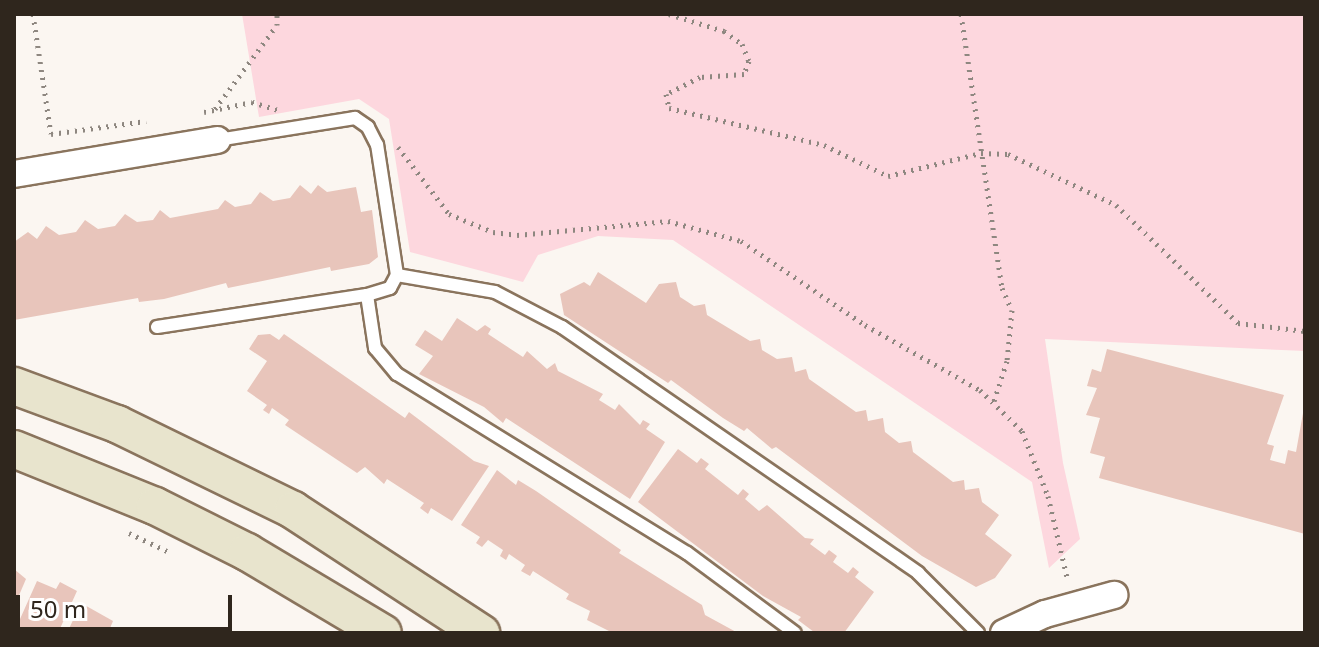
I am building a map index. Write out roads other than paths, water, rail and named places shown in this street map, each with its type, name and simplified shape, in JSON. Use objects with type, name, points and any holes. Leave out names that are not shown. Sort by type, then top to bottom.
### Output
[{"type":"main road","points":[[14,386],[130,429],[293,510],[481,633]]},
{"type":"main road","points":[[14,449],[155,506],[247,552],[383,633]]},
{"type":"street","points":[[14,174],[217,140]]},
{"type":"street","points":[[1004,633],[1042,625],[1114,595]]},
{"type":"lane","points":[[157,327],[367,295],[390,288],[397,275],[377,145],[368,127],[355,118],[217,140]]},
{"type":"lane","points":[[397,275],[495,292],[562,327],[918,573],[978,633]]},
{"type":"lane","points":[[367,295],[375,348],[397,374],[687,553],[795,633]]}]
